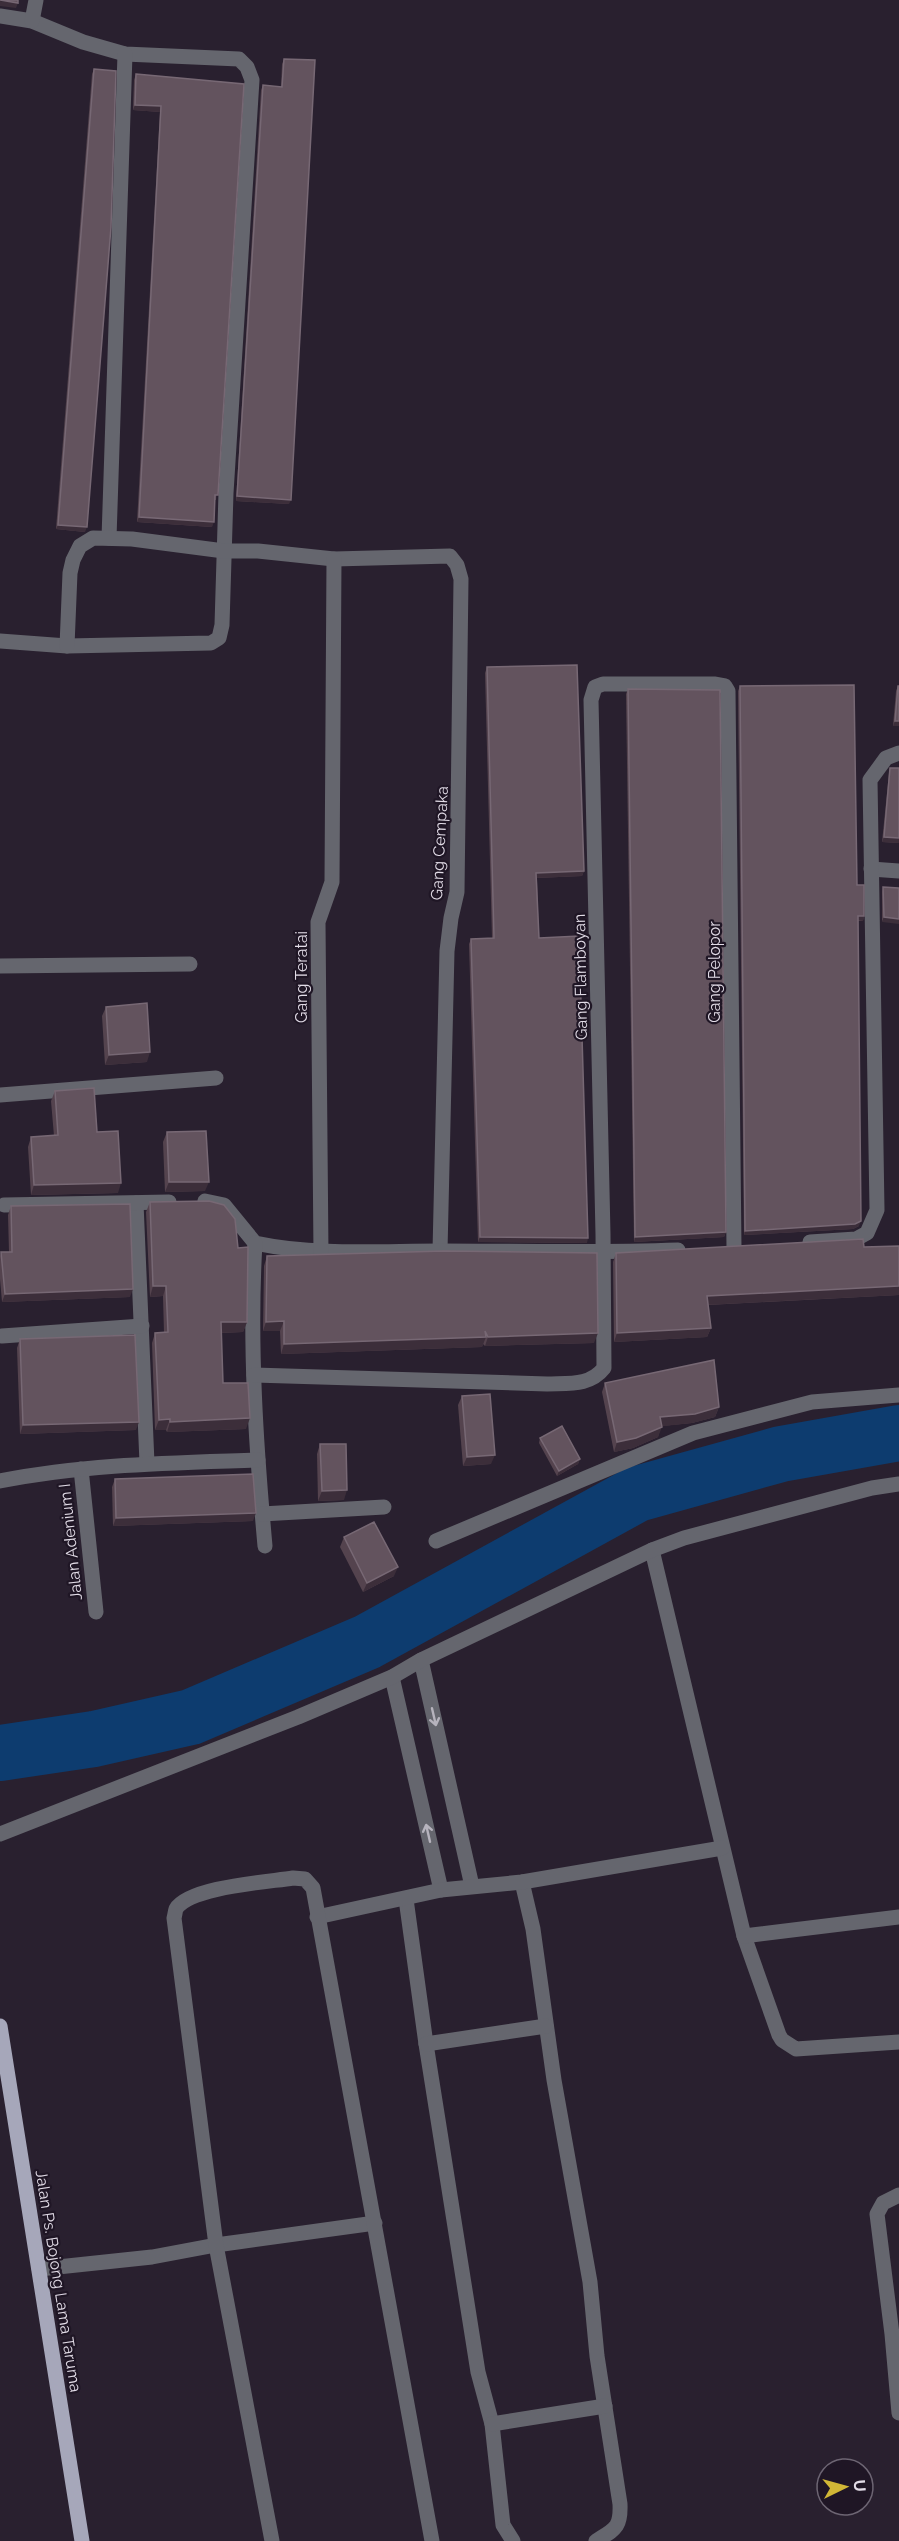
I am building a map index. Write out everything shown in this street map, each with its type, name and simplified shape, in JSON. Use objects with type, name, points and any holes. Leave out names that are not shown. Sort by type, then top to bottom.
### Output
[{"type":"main road","name":"Jalan Ps. Bojong Lama Taruma","points":[[0,2026],[82,2541]]},
{"type":"street","points":[[32,21],[36,0]]},
{"type":"street","points":[[0,16],[32,21],[83,42],[125,54],[239,59],[247,67],[252,81],[226,493],[222,625],[219,638],[211,643],[67,646],[0,641]]},
{"type":"street","points":[[109,537],[125,54]]},
{"type":"street","points":[[67,646],[72,560],[80,546],[93,538],[109,537],[224,551],[258,551],[334,559]]},
{"type":"street","name":"Gang Cempaka","points":[[334,559],[450,556],[457,565],[461,579],[457,892],[447,951],[440,1251]]},
{"type":"street","name":"Gang Teratai","points":[[321,1253],[318,922],[332,882],[334,559]]},
{"type":"street","name":"Gang Pelopor","points":[[591,700],[595,687],[603,684],[714,684],[725,686],[729,697],[734,1247]]},
{"type":"street","name":"Gang Flamboyan","points":[[254,1375],[547,1384],[583,1383],[598,1376],[604,1368],[591,700]]},
{"type":"street","points":[[790,1243],[856,1239],[867,1233],[877,1210],[870,780],[886,758],[899,753]]},
{"type":"street","points":[[871,869],[899,871]]},
{"type":"street","points":[[0,966],[190,964]]},
{"type":"street","points":[[0,1095],[216,1078]]},
{"type":"street","points":[[4,1205],[206,1201],[224,1205],[255,1243],[321,1253],[440,1251],[603,1253],[698,1249]]},
{"type":"street","points":[[136,1203],[147,1463]]},
{"type":"street","points":[[255,1243],[254,1375],[265,1546]]},
{"type":"street","points":[[2,1336],[142,1326]]},
{"type":"street","points":[[436,1541],[693,1433],[812,1402],[899,1395]]},
{"type":"street","points":[[0,1481],[81,1469],[147,1463],[258,1460]]},
{"type":"street","name":"Jalan Adenium I","points":[[81,1469],[96,1612]]},
{"type":"street","points":[[0,1834],[298,1717],[392,1677],[421,1660],[652,1550],[695,1535],[872,1488],[899,1484]]},
{"type":"street","points":[[262,1514],[384,1507]]},
{"type":"street","points":[[652,1550],[744,1936],[779,2035],[788,2045],[796,2049],[899,2042]]},
{"type":"street","points":[[421,1660],[472,1886]]},
{"type":"street","points":[[392,1677],[441,1890]]},
{"type":"street","points":[[317,1917],[441,1890],[522,1882],[722,1848]]},
{"type":"street","points":[[272,2541],[216,2245],[174,1918],[176,1909],[183,1902],[205,1891],[293,1878],[309,1883],[313,1888],[432,2541]]},
{"type":"street","points":[[522,1882],[533,1929],[546,2026],[590,2282],[597,2356],[621,2518],[617,2528],[596,2541]]},
{"type":"street","points":[[406,1899],[426,2044],[478,2372],[492,2424],[502,2526],[513,2541]]},
{"type":"street","points":[[744,1936],[899,1917]]},
{"type":"street","points":[[426,2044],[546,2026]]},
{"type":"street","points":[[899,2195],[883,2203],[877,2214],[896,2334],[899,2413]]},
{"type":"street","points":[[39,2269],[152,2257],[216,2245],[375,2223]]},
{"type":"street","points":[[492,2424],[605,2406]]},
{"type":"building","points":[[0,0],[18,0],[18,3]]},
{"type":"building","points":[[284,59],[315,60],[291,500],[237,496],[263,85],[282,87]]},
{"type":"building","points":[[94,69],[116,71],[111,227],[87,527],[58,525]]},
{"type":"building","points":[[136,74],[244,84],[218,495],[215,495],[214,522],[139,517],[161,106],[135,105]]},
{"type":"building","points":[[577,665],[584,871],[536,873],[539,938],[579,936],[588,1238],[480,1237],[471,939],[494,938],[487,667]]},
{"type":"building","points":[[854,685],[857,885],[864,885],[864,916],[858,916],[861,1221],[855,1224],[745,1231],[740,686]]},
{"type":"building","points":[[898,686],[899,721],[895,721]]},
{"type":"building","points":[[628,689],[720,690],[726,1232],[635,1237]]},
{"type":"building","points":[[890,768],[899,768],[899,838],[884,837]]},
{"type":"building","points":[[883,887],[899,888],[899,919],[884,917]]},
{"type":"building","points":[[147,1003],[150,1052],[109,1055],[106,1007]]},
{"type":"building","points":[[94,1088],[97,1132],[118,1131],[121,1183],[34,1185],[31,1137],[58,1135],[55,1091]]},
{"type":"building","points":[[206,1131],[209,1182],[169,1182],[167,1132]]},
{"type":"building","points":[[209,1201],[224,1205],[235,1219],[238,1248],[248,1247],[247,1322],[221,1322],[223,1383],[248,1383],[250,1418],[170,1422],[170,1419],[159,1420],[155,1333],[168,1332],[166,1286],[153,1286],[150,1202]]},
{"type":"building","points":[[130,1204],[133,1289],[5,1294],[1,1252],[12,1252],[11,1206]]},
{"type":"building","points":[[863,1239],[864,1247],[899,1246],[899,1286],[707,1296],[711,1328],[617,1333],[616,1253]]},
{"type":"building","points":[[444,1251],[597,1253],[598,1333],[488,1337],[485,1331],[486,1337],[284,1344],[284,1321],[266,1322],[267,1256]]},
{"type":"building","points":[[135,1335],[139,1422],[23,1425],[20,1339]]},
{"type":"building","points":[[714,1360],[719,1407],[695,1414],[660,1417],[662,1427],[636,1438],[617,1442],[605,1383]]},
{"type":"building","points":[[490,1394],[495,1455],[467,1457],[462,1396]]},
{"type":"building","points":[[562,1426],[580,1459],[559,1471],[540,1438]]},
{"type":"building","points":[[320,1444],[346,1444],[347,1490],[322,1491]]},
{"type":"building","points":[[253,1474],[256,1513],[116,1518],[115,1479]]},
{"type":"building","points":[[374,1522],[398,1567],[367,1583],[344,1537]]},
{"type":"waterway","points":[[0,1753],[94,1739],[191,1717],[367,1642],[637,1494],[781,1454],[899,1433]]}]
